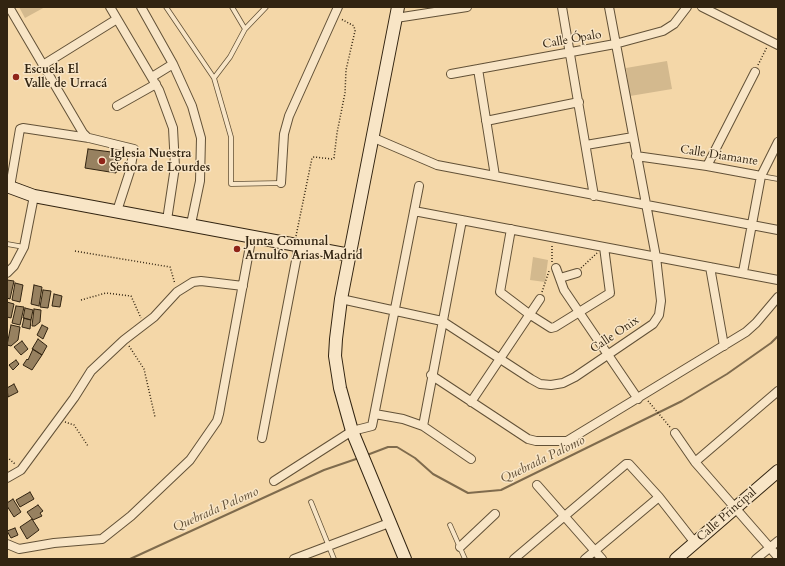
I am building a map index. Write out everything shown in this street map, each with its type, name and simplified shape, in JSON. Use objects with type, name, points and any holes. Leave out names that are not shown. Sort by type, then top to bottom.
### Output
[{"type":"street","points":[[110,7],[164,100],[173,128],[175,149],[173,185],[167,220]]},
{"type":"street","points":[[141,7],[173,64],[192,106],[201,138],[200,182],[191,224]]},
{"type":"street","points":[[281,183],[283,181],[284,134],[289,116],[338,7]]},
{"type":"street","points":[[405,559],[352,430],[340,388],[336,367],[336,339],[341,299],[374,138],[397,12],[467,7]]},
{"type":"street","points":[[562,7],[594,196]]},
{"type":"street","name":"Calle Onix","points":[[341,299],[395,309],[442,321],[540,384],[551,385],[563,383],[609,355],[653,324],[659,315],[661,300],[656,257],[608,7]]},
{"type":"street","name":"Calle Ópalo","points":[[450,74],[616,44],[663,31],[674,24],[687,7]]},
{"type":"street","points":[[702,7],[778,45]]},
{"type":"street","points":[[11,8],[83,133],[89,138]]},
{"type":"street","points":[[43,65],[117,19]]},
{"type":"street","points":[[117,106],[154,81],[173,64]]},
{"type":"street","points":[[478,69],[495,176]]},
{"type":"street","points":[[707,166],[755,72]]},
{"type":"street","points":[[486,121],[579,102]]},
{"type":"street","points":[[117,211],[130,171],[134,149],[89,138],[24,128],[20,129],[9,186],[34,196],[117,211],[167,220],[252,235],[350,255]]},
{"type":"street","points":[[586,145],[633,137]]},
{"type":"street","points":[[374,138],[437,164],[594,196],[778,230]]},
{"type":"street","name":"Calle Diamante","points":[[636,156],[707,166],[761,176],[778,142]]},
{"type":"street","points":[[743,272],[761,176]]},
{"type":"street","points":[[274,481],[352,430],[372,426],[419,186]]},
{"type":"street","points":[[7,273],[14,266],[24,247],[34,196]]},
{"type":"street","points":[[414,211],[743,272],[778,280]]},
{"type":"street","points":[[423,426],[462,220]]},
{"type":"street","points":[[511,229],[500,292],[529,314],[553,328],[610,293],[602,246]]},
{"type":"street","points":[[7,544],[18,549],[54,543],[102,539],[131,516],[190,460],[219,414],[252,235]]},
{"type":"street","points":[[262,438],[297,244]]},
{"type":"street","points":[[710,267],[724,346]]},
{"type":"street","points":[[556,268],[564,290],[640,397]]},
{"type":"street","points":[[560,278],[577,273]]},
{"type":"street","points":[[7,478],[21,470],[74,398],[91,371],[124,340],[145,325],[177,292],[193,282],[201,281],[243,286]]},
{"type":"street","points":[[432,375],[532,441],[561,442],[570,440],[751,328],[778,297]]},
{"type":"street","points":[[471,402],[540,298]]},
{"type":"street","points":[[696,462],[778,391]]},
{"type":"street","points":[[375,414],[402,419],[423,426],[471,459]]},
{"type":"street","points":[[675,433],[696,462],[778,557]]},
{"type":"street","points":[[514,559],[626,464],[629,464],[659,497],[695,543]]},
{"type":"street","name":"Calle Principal","points":[[676,559],[778,471]]},
{"type":"street","points":[[537,485],[602,559]]},
{"type":"street","points":[[585,559],[659,497]]},
{"type":"street","points":[[460,547],[495,514]]},
{"type":"street","points":[[294,559],[390,523]]},
{"type":"street","points":[[756,559],[778,541]]},
{"type":"lane","points":[[166,7],[214,78],[231,137],[231,184],[281,183]]},
{"type":"lane","points":[[232,7],[245,29]]},
{"type":"lane","points":[[214,78],[230,57],[245,29],[266,7]]},
{"type":"lane","points":[[761,176],[778,179]]},
{"type":"lane","points":[[7,244],[24,247]]},
{"type":"lane","points":[[311,502],[334,559]]},
{"type":"lane","points":[[450,525],[465,559]]},
{"type":"path","points":[[297,244],[312,158],[332,160],[334,158],[337,133],[346,93],[346,70],[355,31],[354,26],[334,16]]},
{"type":"path","points":[[755,72],[770,41]]},
{"type":"path","points":[[540,298],[552,263],[552,237]]},
{"type":"path","points":[[577,273],[583,265],[596,255],[602,246]]},
{"type":"path","points":[[75,251],[170,267],[177,292]]},
{"type":"path","points":[[81,300],[106,293],[131,296],[145,325]]},
{"type":"path","points":[[124,340],[144,368],[155,417]]},
{"type":"path","points":[[640,397],[675,433]]},
{"type":"path","points":[[58,419],[74,426],[88,446]]},
{"type":"path","points":[[7,457],[21,470]]},
{"type":"shaded area","points":[[19,7],[45,7],[25,18]]},
{"type":"shaded area","points":[[667,61],[672,89],[630,96],[626,68]]},
{"type":"shaded area","points":[[533,257],[548,260],[545,282],[530,280]]},
{"type":"building","name":"Iglesia Nuestra Señora de Lourdes","points":[[88,149],[119,153],[116,173],[85,168]]},
{"type":"building","points":[[7,280],[14,281],[10,299],[7,298]]},
{"type":"building","points":[[15,283],[23,285],[20,302],[12,300]]},
{"type":"building","points":[[34,285],[42,287],[39,306],[31,304]]},
{"type":"building","points":[[43,290],[51,291],[48,308],[40,307]]},
{"type":"building","points":[[54,294],[62,296],[60,307],[52,306]]},
{"type":"building","points":[[7,302],[14,304],[11,318],[7,317]]},
{"type":"building","points":[[16,306],[24,307],[20,325],[12,323]]},
{"type":"building","points":[[25,308],[33,310],[31,320],[23,318]]},
{"type":"building","points":[[34,309],[41,310],[40,322],[35,326],[32,326]]},
{"type":"building","points":[[24,318],[31,320],[30,329],[22,327]]},
{"type":"building","points":[[11,325],[20,327],[18,340],[11,346],[7,345]]},
{"type":"building","points":[[42,325],[48,328],[43,339],[37,335]]},
{"type":"building","points":[[38,339],[47,346],[42,355],[32,349]]},
{"type":"building","points":[[22,341],[28,349],[21,355],[14,347]]},
{"type":"building","points":[[33,349],[42,355],[32,370],[23,365],[27,359],[28,360]]},
{"type":"building","points":[[16,360],[19,364],[13,370],[9,365]]},
{"type":"building","points":[[14,384],[18,392],[8,397],[7,388]]},
{"type":"building","points":[[30,492],[34,499],[20,507],[16,500]]},
{"type":"building","points":[[13,499],[21,512],[14,517],[7,506],[7,503]]},
{"type":"building","points":[[38,505],[43,511],[40,513],[42,516],[33,520],[27,512]]},
{"type":"building","points":[[32,519],[39,530],[27,539],[20,527]]},
{"type":"building","points":[[15,528],[18,535],[11,538],[7,531]]},
{"type":"waterway","name":"Quebrada Palomo","points":[[367,455],[388,447],[397,447],[415,458],[433,474],[468,493],[501,490],[682,401],[727,374],[771,343],[778,336]]},
{"type":"waterway","name":"Quebrada Palomo","points":[[130,559],[324,470],[359,458]]},
{"type":"place","name":"Escuela El Valle de Urracá","points":[[16,77]]},
{"type":"place","name":"Iglesia Nuestra Señora de Lourdes","points":[[102,161]]},
{"type":"place","name":"Junta Comunal Arnulfo Arias Madrid","points":[[237,249]]}]
